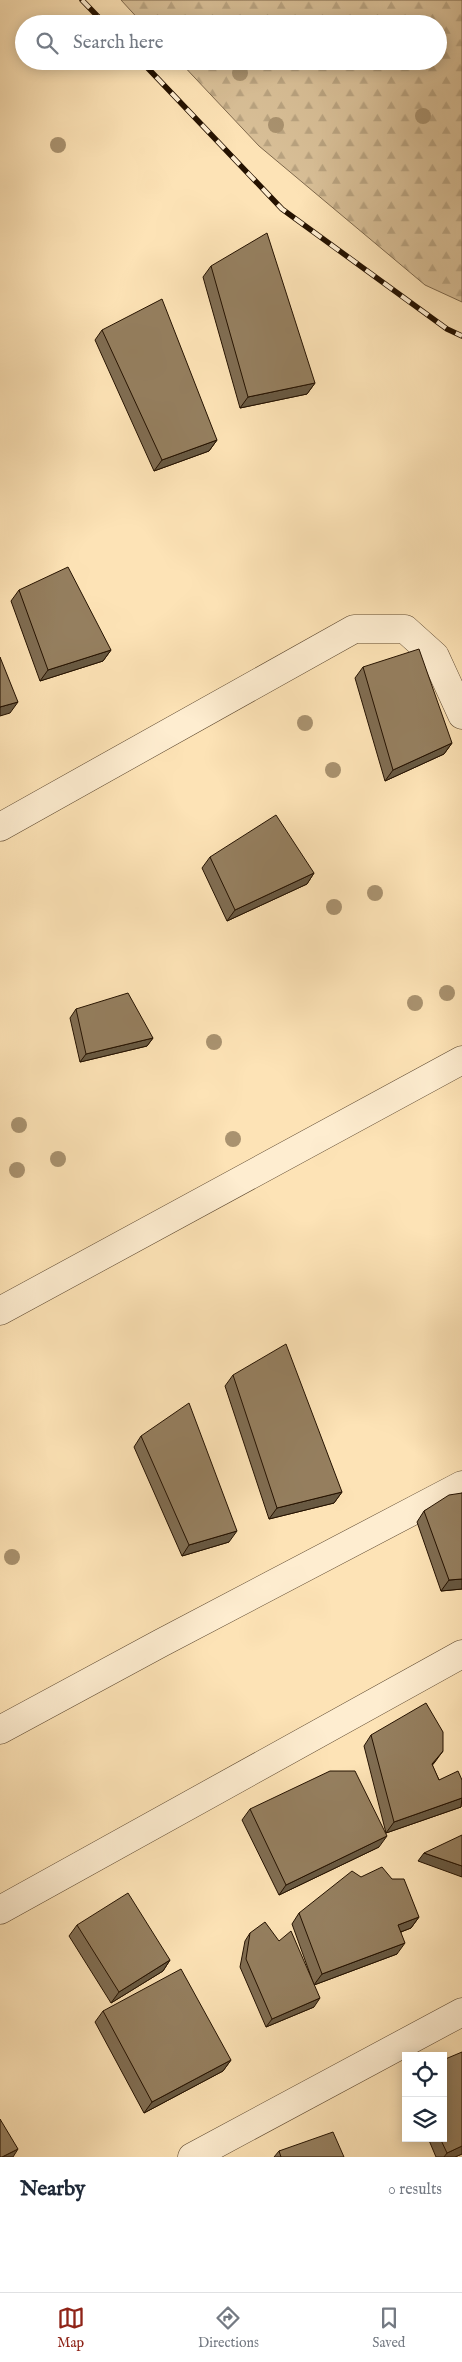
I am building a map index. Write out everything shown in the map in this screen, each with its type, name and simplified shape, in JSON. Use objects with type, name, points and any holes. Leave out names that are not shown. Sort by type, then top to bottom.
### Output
[{"type":"street","points":[[0,827],[354,629],[405,629],[435,656],[462,714]]},
{"type":"street","points":[[0,1311],[462,1060]]},
{"type":"street","points":[[0,1730],[179,1633],[462,1485]]},
{"type":"street","points":[[0,1910],[462,1654]]},
{"type":"street","points":[[192,2157],[462,2012]]},
{"type":"green space","points":[[121,0],[462,0],[462,302],[425,285],[259,146],[187,70],[447,70],[447,15],[135,15]]},
{"type":"building","points":[[267,233],[315,383],[248,397],[211,266]]},
{"type":"building","points":[[162,299],[217,440],[162,460],[102,330]]},
{"type":"building","points":[[68,567],[111,650],[48,670],[19,590]]},
{"type":"building","points":[[419,649],[452,743],[393,770],[363,667]]},
{"type":"building","points":[[0,657],[18,702],[0,707]]},
{"type":"building","points":[[276,815],[314,873],[235,910],[210,857]]},
{"type":"building","points":[[128,993],[153,1038],[86,1054],[76,1009]]},
{"type":"building","points":[[286,1344],[342,1492],[277,1508],[233,1375]]},
{"type":"building","points":[[189,1403],[237,1531],[189,1545],[141,1436]]},
{"type":"building","points":[[462,1493],[462,1579],[449,1580],[424,1511],[449,1495]]},
{"type":"building","points":[[426,1703],[443,1732],[443,1751],[432,1764],[439,1780],[458,1771],[462,1780],[462,1798],[394,1822],[371,1735]]},
{"type":"building","points":[[330,1771],[355,1771],[387,1836],[286,1885],[250,1809]]},
{"type":"building","points":[[462,1835],[462,1866],[424,1853]]},
{"type":"building","points":[[382,1867],[392,1879],[404,1879],[419,1917],[398,1925],[405,1943],[322,1974],[299,1913],[352,1871],[361,1877]]},
{"type":"building","points":[[128,1893],[170,1960],[119,1992],[77,1925]]},
{"type":"building","points":[[265,1922],[279,1941],[291,1931],[320,1998],[272,2019],[246,1959],[250,1933]]},
{"type":"building","points":[[181,1969],[231,2060],[152,2102],[103,2011]]},
{"type":"building","points":[[462,2052],[462,2146],[447,2153],[442,2142],[447,2142],[447,2058]]},
{"type":"building","points":[[0,2119],[18,2149],[2,2157],[0,2157]]},
{"type":"building","points":[[333,2132],[344,2157],[281,2157],[279,2151]]},
{"type":"railway","points":[[82,0],[96,15]]},
{"type":"railway","points":[[150,70],[282,209],[447,329],[462,336]]}]
